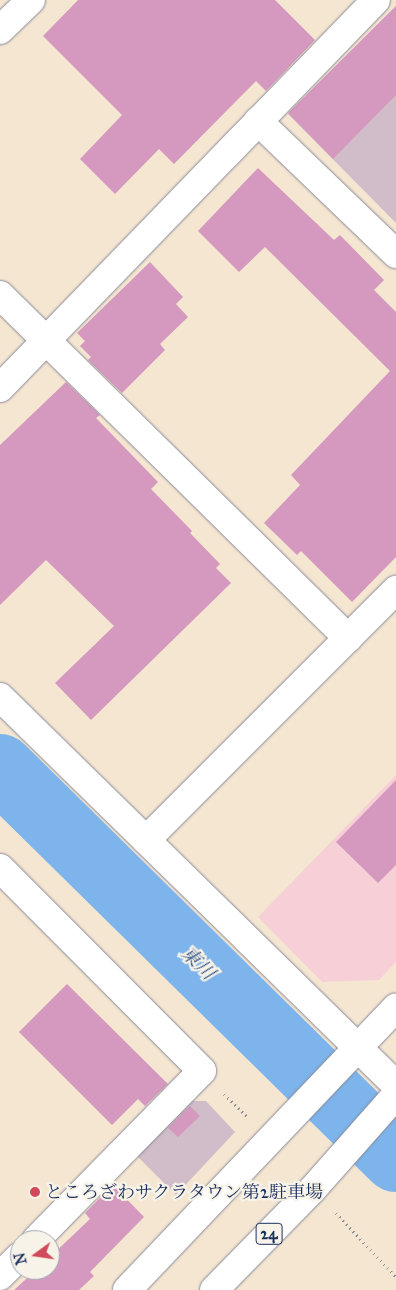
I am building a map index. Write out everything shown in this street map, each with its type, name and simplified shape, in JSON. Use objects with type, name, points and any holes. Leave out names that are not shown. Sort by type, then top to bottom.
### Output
[{"type":"street","points":[[0,30],[32,0]]},
{"type":"street","points":[[0,388],[376,0]]},
{"type":"street","points":[[258,121],[396,254]]},
{"type":"street","points":[[0,296],[348,638]]},
{"type":"street","points":[[146,840],[396,590]]},
{"type":"street","points":[[0,698],[396,1085]]},
{"type":"street","points":[[0,868],[202,1071],[46,1230]]},
{"type":"street","points":[[127,1290],[357,1046],[396,1008]]},
{"type":"street","name":"24","points":[[214,1290],[317,1183],[389,1102]]},
{"type":"street","points":[[0,1276],[10,1266]]},
{"type":"path","points":[[202,1071],[273,1136]]},
{"type":"path","points":[[317,1183],[396,1277]]},
{"type":"shaded area","points":[[396,6],[396,223],[288,114]]},
{"type":"shaded area","points":[[396,775],[396,962],[379,980],[322,982],[258,917]]},
{"type":"shaded area","points":[[190,1101],[206,1101],[235,1132],[176,1195],[136,1155]]},
{"type":"building","points":[[78,0],[275,0],[315,40],[266,91],[256,81],[174,164],[159,149],[115,194],[80,159],[122,115],[43,36]]},
{"type":"building","points":[[396,6],[396,95],[333,159],[288,113]]},
{"type":"building","points":[[258,168],[334,240],[340,235],[384,280],[374,290],[396,312],[396,557],[352,602],[301,551],[297,555],[264,523],[300,485],[291,475],[390,371],[265,247],[239,272],[198,231]]},
{"type":"building","points":[[150,262],[183,297],[176,304],[188,317],[160,344],[165,350],[122,393],[88,360],[91,357],[80,346],[85,341],[77,333]]},
{"type":"building","points":[[66,382],[100,415],[96,418],[158,482],[151,489],[192,531],[190,533],[220,564],[216,568],[231,583],[91,720],[55,683],[114,626],[46,560],[0,605],[0,445]]},
{"type":"building","points":[[396,780],[396,865],[378,883],[336,842]]},
{"type":"building","points":[[67,984],[168,1084],[145,1106],[138,1099],[112,1125],[19,1032]]},
{"type":"building","points":[[190,1106],[200,1116],[178,1137],[168,1128]]},
{"type":"building","points":[[113,1185],[144,1217],[90,1272],[94,1276],[79,1290],[14,1290],[25,1280],[60,1280],[60,1248],[90,1219],[85,1213]]},
{"type":"waterway","name":"東川","points":[[0,768],[396,1158]]},
{"type":"place","name":"ところざわサクラタウン第2駐車場","points":[[35,1192]]}]
